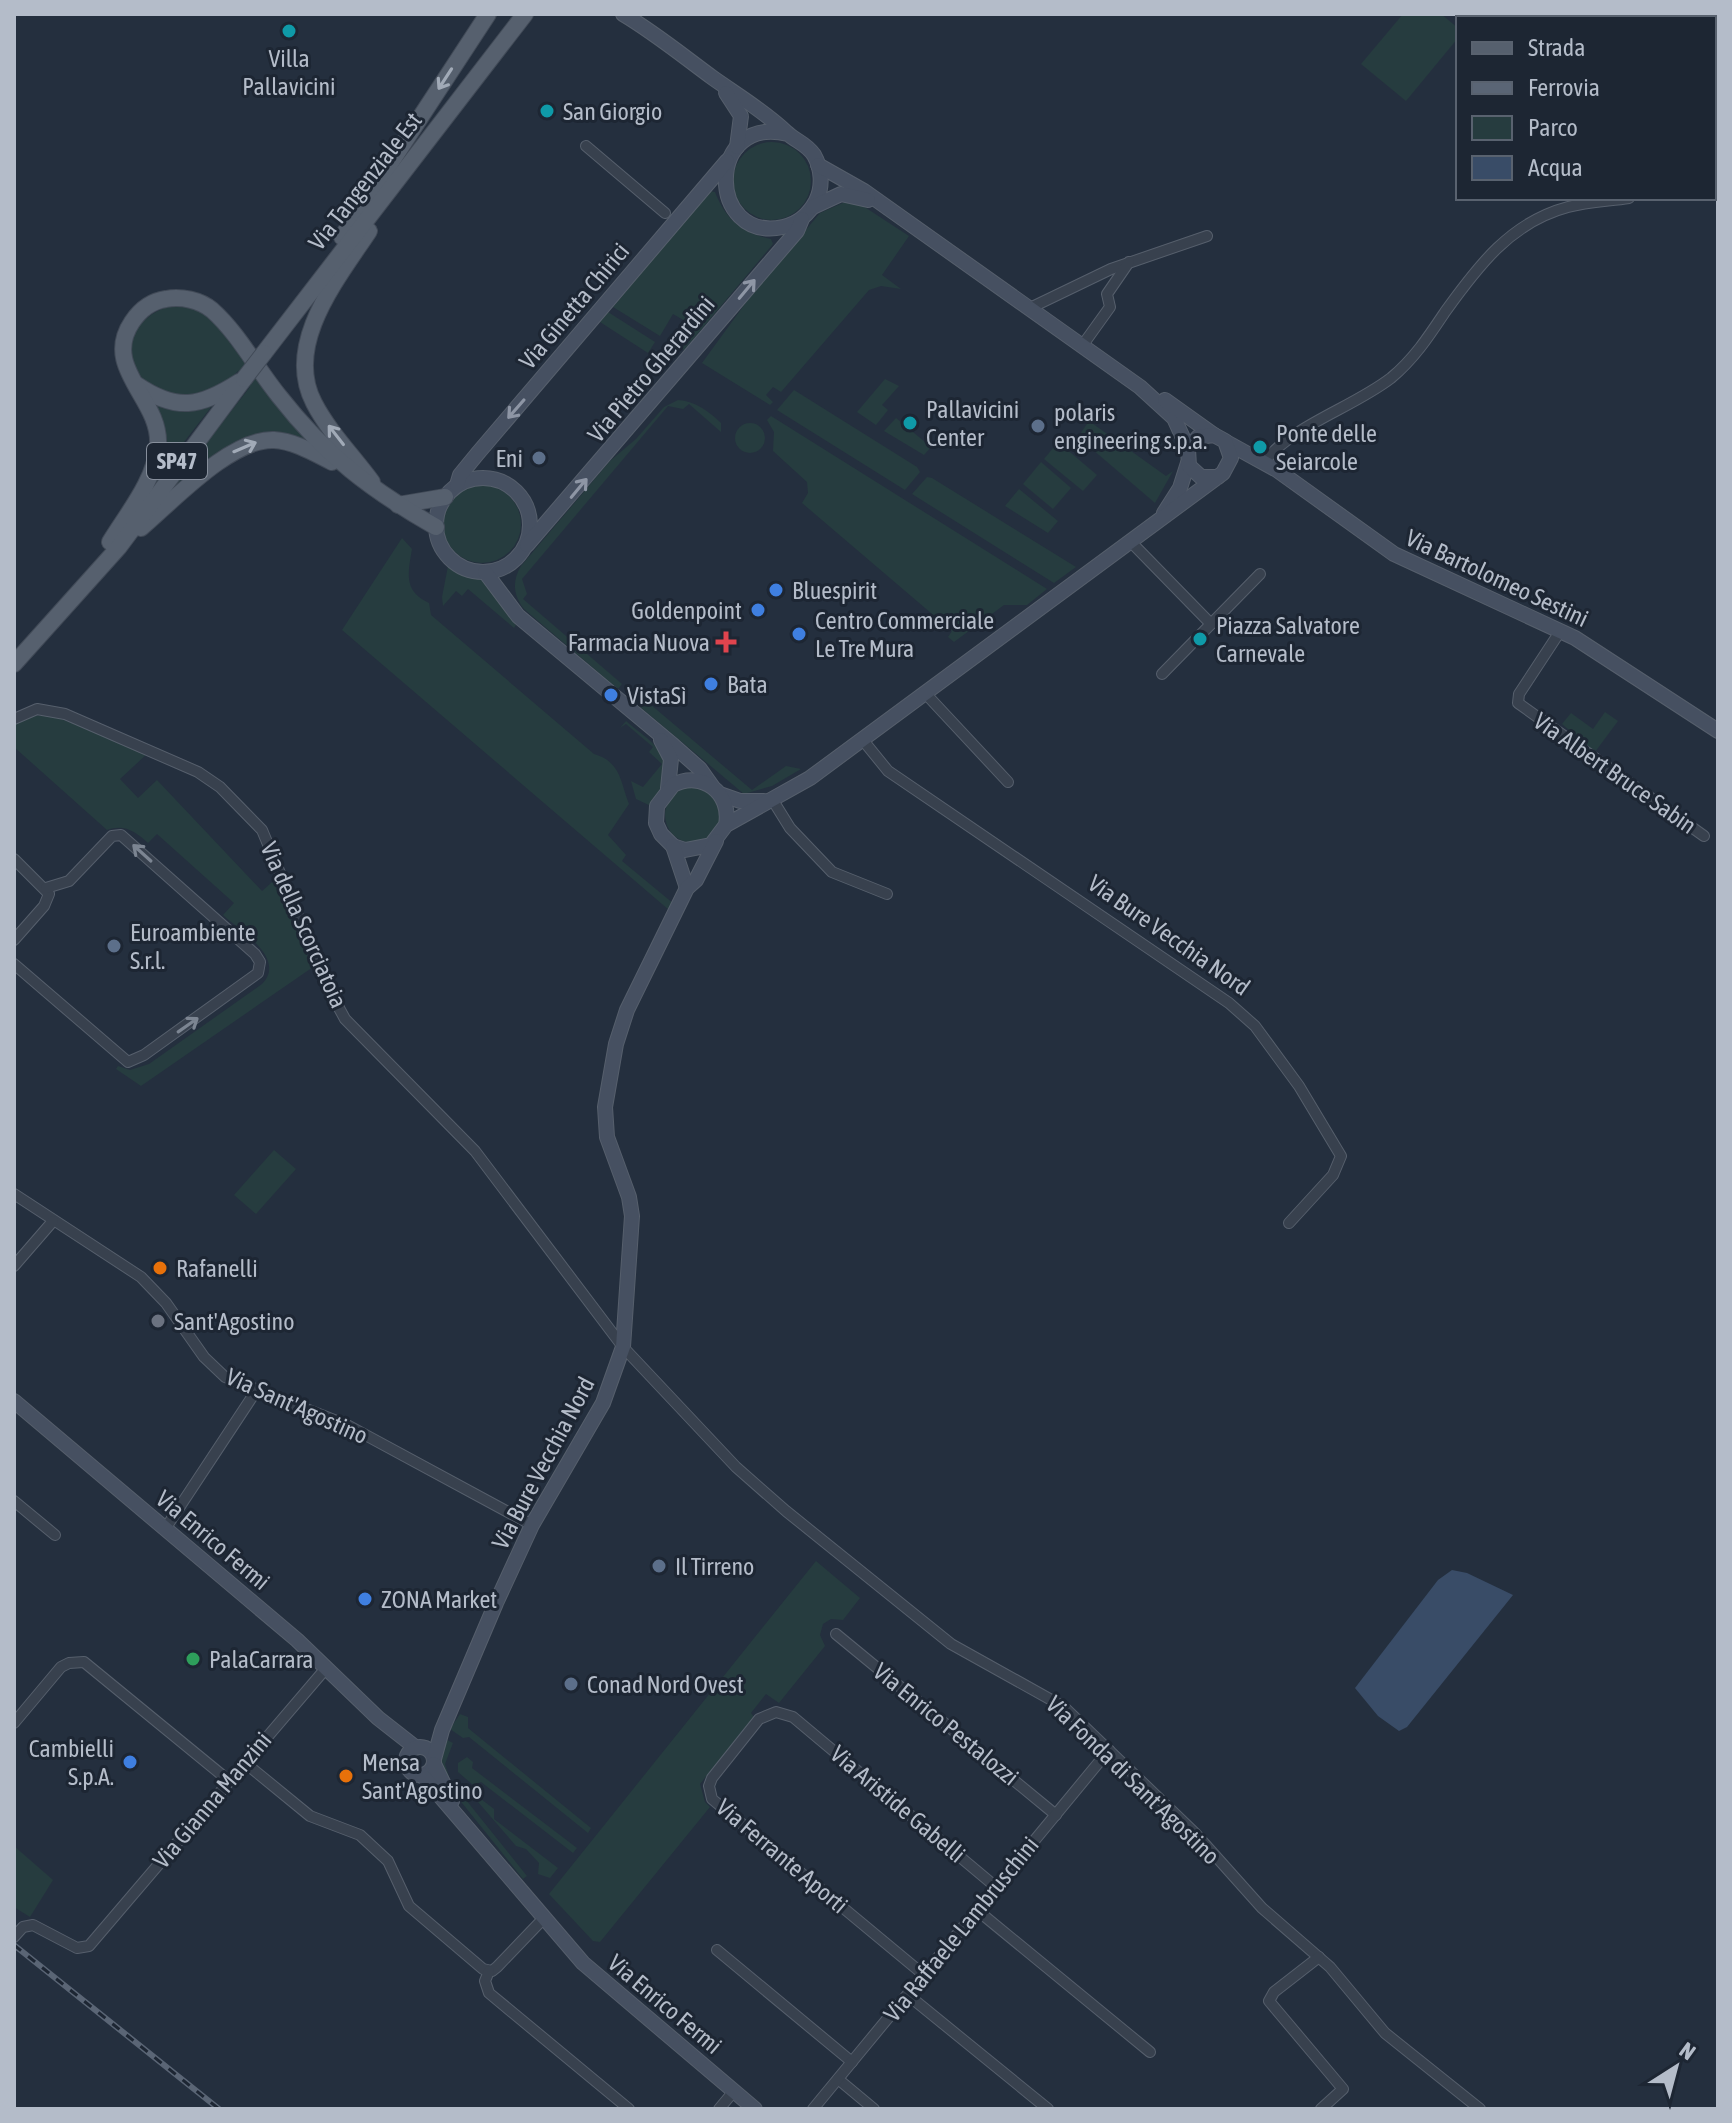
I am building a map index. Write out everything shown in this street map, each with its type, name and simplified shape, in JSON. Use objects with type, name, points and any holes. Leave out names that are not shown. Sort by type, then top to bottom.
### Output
[{"type":"main road","points":[[323,275],[358,207],[488,14]]},
{"type":"main road","name":"Via Tangenziale Est","points":[[14,664],[114,545],[525,14]]},
{"type":"main road","points":[[390,501],[314,404],[304,359],[311,331],[323,304],[392,196],[408,164]]},
{"type":"main road","points":[[114,545],[157,453],[155,420],[133,382],[122,353],[126,333],[147,306],[166,299],[201,303],[221,320],[298,420],[350,473]]},
{"type":"main road","points":[[133,382],[160,399],[189,404],[214,397],[244,379]]},
{"type":"main road","points":[[114,545],[215,466],[252,443],[285,441],[350,473],[390,501],[436,527]]},
{"type":"main road","points":[[390,501],[451,491]]},
{"type":"main road","name":"Via Tangenziale Est","points":[[14,650],[114,545]]},
{"type":"street","points":[[623,14],[807,146],[818,165],[821,183],[808,212]]},
{"type":"street","points":[[713,78],[739,110],[742,126],[725,187],[731,205],[742,217],[773,228],[832,197],[847,194],[885,208]]},
{"type":"street","points":[[733,153],[760,134],[788,134]]},
{"type":"street","points":[[586,146],[665,213]]},
{"type":"street","name":"Via Ginetta Chirici","points":[[451,491],[478,453],[733,153]]},
{"type":"street","points":[[818,165],[864,191],[1140,387],[1174,418],[1188,456],[1201,477],[1262,461],[1279,444],[1351,406],[1403,367],[1475,270],[1500,243],[1533,222],[1568,207],[1615,200]]},
{"type":"street","points":[[653,247],[665,213],[691,203]]},
{"type":"street","name":"Via Pietro Gherardini","points":[[523,551],[797,231],[808,212]]},
{"type":"street","points":[[1028,309],[1129,262],[1207,236]]},
{"type":"street","points":[[1082,346],[1110,307],[1107,294],[1129,262]]},
{"type":"street","name":"Via Bartolomeo Sestini","points":[[1140,387],[1262,461],[1394,554],[1561,630],[1718,731]]},
{"type":"street","points":[[673,846],[692,851],[716,841],[726,825],[801,784],[1223,472],[1231,453],[1220,438],[1198,437],[1188,456],[1177,495],[1158,520]]},
{"type":"street","points":[[513,610],[509,584],[523,551],[531,529],[523,498],[511,486],[488,478],[451,491],[436,527],[442,548],[451,560],[470,571],[485,572],[500,569],[523,551]]},
{"type":"street","points":[[1130,541],[1211,624]]},
{"type":"street","points":[[485,572],[513,610],[700,769],[726,809],[726,825]]},
{"type":"street","points":[[1162,674],[1260,574]]},
{"type":"street","name":"Via Albert Bruce Sabin","points":[[1561,630],[1519,694],[1518,703],[1704,836]]},
{"type":"street","points":[[925,693],[1008,782]]},
{"type":"street","name":"Via della Scorciatoia","points":[[14,719],[37,709],[65,714],[206,776],[248,814],[262,830],[328,988],[345,1019],[475,1151],[623,1347]]},
{"type":"street","points":[[658,736],[671,759],[668,788],[658,801],[656,817],[661,834],[673,846],[687,888]]},
{"type":"street","name":"Via Bure Vecchia Nord","points":[[862,739],[888,771],[1179,967],[1255,1026],[1299,1086],[1341,1156],[1333,1175],[1289,1223]]},
{"type":"street","points":[[668,788],[693,779],[740,801],[772,799]]},
{"type":"street","points":[[772,799],[790,828],[832,872],[887,894]]},
{"type":"street","points":[[14,964],[128,1062],[140,1058],[249,982],[260,969],[258,958],[121,835],[112,836],[65,884],[46,888]]},
{"type":"street","name":"Via Bure Vecchia Nord","points":[[434,1761],[442,1730],[532,1525],[603,1403],[623,1347],[632,1216],[629,1197],[607,1137],[605,1107],[616,1044],[627,1010],[687,888],[696,880],[716,841]]},
{"type":"street","points":[[14,859],[46,888],[48,901],[14,940]]},
{"type":"street","name":"Via Sant'Agostino","points":[[14,1194],[141,1277],[166,1303],[211,1365],[225,1377],[347,1425],[532,1525]]},
{"type":"street","points":[[14,1266],[53,1221]]},
{"type":"street","name":"Via Fonda di Sant'Agostino","points":[[623,1347],[736,1467],[786,1511],[951,1644],[1057,1701],[1195,1833],[1262,1908],[1319,1957],[1391,2039],[1480,2109]]},
{"type":"street","points":[[165,1529],[256,1391]]},
{"type":"street","name":"Via Enrico Fermi","points":[[14,1401],[327,1667],[414,1751]]},
{"type":"street","points":[[14,1501],[55,1535]]},
{"type":"street","name":"Via Enrico Pestalozzi","points":[[836,1634],[1056,1815]]},
{"type":"street","points":[[14,1723],[61,1667],[84,1662],[228,1780]]},
{"type":"street","name":"Via Gianna Manzini","points":[[14,1937],[23,1927],[33,1925],[82,1949],[99,1935],[327,1667]]},
{"type":"street","name":"Via Ferrante Aporti","points":[[799,1722],[782,1712],[762,1716],[712,1778],[709,1790],[712,1799],[924,1975]]},
{"type":"street","name":"Via Aristide Gabelli","points":[[799,1722],[996,1887]]},
{"type":"street","points":[[442,1730],[414,1751],[410,1771],[422,1775],[459,1816]]},
{"type":"street","name":"Via Raffaele Lambruschini","points":[[813,2109],[1109,1750]]},
{"type":"street","points":[[414,1751],[434,1761],[459,1816]]},
{"type":"street","points":[[422,1775],[434,1761]]},
{"type":"street","points":[[244,1762],[310,1816],[360,1835],[388,1861],[409,1906],[489,1971]]},
{"type":"street","name":"Via Enrico Fermi","points":[[459,1816],[543,1919],[606,1984],[755,2109]]},
{"type":"street","points":[[977,1910],[1150,2052]]},
{"type":"street","points":[[543,1919],[501,1964],[489,1971],[485,1981],[489,1993],[629,2109]]},
{"type":"street","points":[[717,1950],[852,2062]]},
{"type":"street","points":[[1319,1957],[1274,1992],[1269,2001],[1343,2089],[1321,2109]]},
{"type":"street","points":[[908,1995],[1048,2109]]},
{"type":"street","points":[[838,2079],[874,2109]]},
{"type":"street","points":[[719,2109],[734,2091]]},
{"type":"green space","points":[[1403,14],[1441,14],[1456,26],[1456,40],[1406,101],[1361,64]]},
{"type":"green space","points":[[772,142],[787,145],[800,153],[808,166],[811,181],[808,196],[800,209],[787,217],[772,220],[757,217],[744,209],[736,196],[733,181],[736,166],[744,153],[757,145]]},
{"type":"green space","points":[[709,191],[715,192],[736,224],[771,239],[773,244],[684,350],[668,341],[685,321],[673,314],[660,336],[613,307]]},
{"type":"green space","points":[[845,202],[860,204],[909,236],[882,275],[901,289],[881,286],[869,290],[781,392],[773,387],[766,395],[773,402],[770,405],[702,363],[750,297],[820,213]]},
{"type":"green space","points":[[171,305],[197,309],[212,320],[308,442],[274,436],[161,501],[250,387],[238,371],[212,391],[186,397],[162,392],[143,379],[132,361],[131,341],[143,321]]},
{"type":"green space","points":[[608,312],[655,342],[648,353],[600,322]]},
{"type":"green space","points":[[885,379],[899,386],[882,405],[888,410],[876,425],[857,412]]},
{"type":"green space","points":[[794,390],[917,467],[920,472],[905,490],[777,410]]},
{"type":"green space","points":[[678,400],[690,402],[707,411],[721,423],[721,432],[689,404],[683,409],[668,406],[522,579],[527,594],[523,599],[622,684],[618,689],[524,609],[516,593],[516,577],[521,566],[610,461],[636,439],[664,407]]},
{"type":"green space","points":[[153,402],[212,406],[156,478]]},
{"type":"green space","points":[[771,416],[1047,589],[1027,605],[1004,605],[954,642],[948,637],[952,631],[802,503],[808,493],[807,482],[773,451],[774,432],[767,420]]},
{"type":"green space","points":[[896,418],[931,447],[924,455],[884,431]]},
{"type":"green space","points":[[1089,421],[1166,476],[1173,471],[1155,503],[1078,437]]},
{"type":"green space","points":[[750,423],[760,428],[765,438],[760,448],[750,453],[740,448],[735,438],[740,428]]},
{"type":"green space","points":[[1058,442],[1097,475],[1083,491],[1044,459]]},
{"type":"green space","points":[[1041,462],[1071,488],[1053,509],[1023,484]]},
{"type":"green space","points":[[927,477],[1076,567],[1054,583],[912,494]]},
{"type":"green space","points":[[482,485],[497,488],[510,496],[518,509],[521,524],[518,539],[510,552],[497,560],[482,563],[467,560],[454,552],[446,539],[443,524],[446,509],[454,496],[467,488]]},
{"type":"green space","points":[[1019,489],[1058,521],[1048,533],[1005,506]]},
{"type":"green space","points":[[402,538],[412,549],[411,587],[429,603],[431,615],[594,754],[615,767],[629,804],[608,835],[626,855],[622,861],[674,904],[669,910],[342,630]]},
{"type":"green space","points":[[448,566],[488,583],[516,625],[514,628],[468,589],[462,596],[456,591],[443,606]]},
{"type":"green space","points":[[644,699],[752,790],[786,766],[801,769],[772,786],[744,794],[639,706]]},
{"type":"green space","points":[[1605,712],[1618,721],[1595,752],[1562,724],[1571,713],[1593,729]]},
{"type":"green space","points":[[51,715],[148,753],[120,779],[138,798],[157,780],[262,891],[279,876],[316,965],[141,1086],[116,1069],[118,1066],[130,1070],[149,1064],[262,984],[269,964],[258,946],[223,915],[234,903],[157,834],[148,843],[129,830],[107,830],[14,747],[14,723],[31,716]]},
{"type":"green space","points":[[626,721],[656,747],[665,763],[663,784],[653,807],[636,799],[631,781],[643,787],[662,764],[649,752],[653,747],[626,724],[620,728]]},
{"type":"green space","points":[[693,787],[713,795],[721,815],[713,835],[693,843],[673,835],[665,815],[673,795]]},
{"type":"green space","points":[[274,1150],[296,1169],[256,1214],[234,1195]]},
{"type":"green space","points":[[816,1561],[860,1598],[843,1620],[831,1619],[823,1624],[820,1635],[825,1646],[779,1703],[766,1694],[751,1713],[754,1717],[700,1784],[705,1802],[710,1807],[600,1942],[593,1941],[549,1894]]},
{"type":"green space","points":[[460,1714],[468,1717],[468,1728],[591,1828],[588,1833],[469,1737],[463,1738],[450,1729]]},
{"type":"green space","points":[[445,1739],[453,1743],[445,1764],[450,1780],[527,1876],[523,1879],[450,1788],[439,1763]]},
{"type":"green space","points":[[467,1757],[473,1762],[472,1768],[577,1848],[573,1853],[481,1782],[473,1785],[458,1772],[458,1763]]},
{"type":"green space","points":[[481,1799],[494,1809],[494,1819],[558,1868],[550,1878],[538,1874],[539,1863],[526,1849],[516,1846],[478,1802]]},
{"type":"green space","points":[[14,1846],[53,1880],[30,1917],[14,1907]]},
{"type":"water","points":[[1452,1570],[1467,1573],[1513,1595],[1407,1727],[1399,1731],[1378,1716],[1355,1688],[1438,1580]]},
{"type":"railway","points":[[14,1945],[219,2109]]},
{"type":"place","name":"Villa Pallavicini","points":[[289,31]]},
{"type":"place","name":"San Giorgio","points":[[547,111]]},
{"type":"place","name":"Pallavicini Center","points":[[910,423]]},
{"type":"place","name":"polaris engineering s.p.a.","points":[[1038,426]]},
{"type":"place","name":"Ponte delle Seiarcole","points":[[1260,447]]},
{"type":"place","name":"Eni","points":[[539,458]]},
{"type":"place","name":"Bluespirit","points":[[776,590]]},
{"type":"place","name":"Goldenpoint","points":[[758,610]]},
{"type":"place","name":"Centro Commerciale Le Tre Mura","points":[[799,634]]},
{"type":"place","name":"Piazza Salvatore Carnevale","points":[[1200,639]]},
{"type":"place","name":"Farmacia Nuova","points":[[726,642]]},
{"type":"place","name":"Bata","points":[[711,684]]},
{"type":"place","name":"VistaSì","points":[[611,695]]},
{"type":"place","name":"Euroambiente S.r.l.","points":[[114,946]]},
{"type":"place","name":"Rafanelli","points":[[160,1268]]},
{"type":"place","name":"Sant'Agostino","points":[[158,1321]]},
{"type":"place","name":"Il Tirreno","points":[[659,1566]]},
{"type":"place","name":"ZONA Market","points":[[365,1599]]},
{"type":"place","name":"PalaCarrara","points":[[193,1659]]},
{"type":"place","name":"Conad Nord Ovest","points":[[571,1684]]},
{"type":"place","name":"Cambielli S.p.A.","points":[[130,1762]]},
{"type":"place","name":"Mensa Sant'Agostino","points":[[346,1776]]}]
